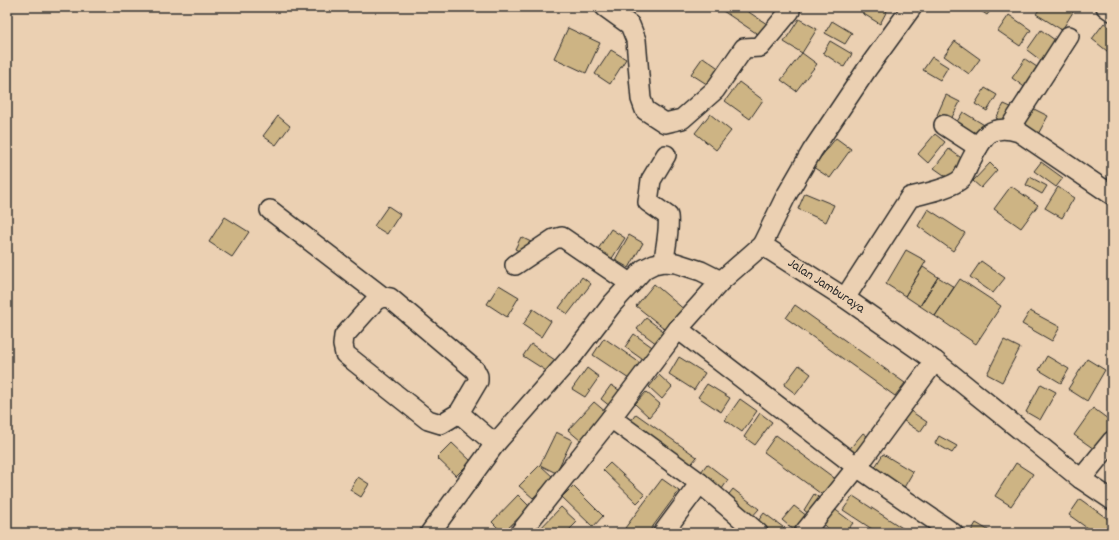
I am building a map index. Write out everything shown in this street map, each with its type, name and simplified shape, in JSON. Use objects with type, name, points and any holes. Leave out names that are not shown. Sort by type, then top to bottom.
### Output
[{"type":"street","points":[[605,7],[630,25],[636,40],[641,99],[645,110],[665,123],[682,119],[715,90],[744,48],[760,47],[790,8]]},
{"type":"street","points":[[520,533],[611,418],[678,329],[722,281],[762,245],[786,196],[812,151],[867,69],[912,7]]},
{"type":"street","points":[[1106,7],[1112,11]]},
{"type":"street","points":[[1009,129],[1069,36]]},
{"type":"street","points":[[944,125],[978,147]]},
{"type":"street","points":[[850,302],[915,205],[917,195],[952,185],[962,178],[978,147],[990,132],[997,129],[1009,129],[1020,132],[1112,194]]},
{"type":"street","points":[[664,262],[669,227],[668,216],[648,202],[651,180],[666,155]]},
{"type":"street","points":[[270,210],[383,296],[390,298],[475,370],[478,376],[478,381],[459,413],[442,424],[428,420],[345,354],[343,345],[344,336],[376,300],[383,296]]},
{"type":"street","points":[[515,265],[554,239],[562,237],[631,284]]},
{"type":"street","name":"Jalan Jamburaya","points":[[762,245],[850,302],[935,361],[1081,479],[1112,500]]},
{"type":"street","points":[[430,533],[495,444],[574,354],[613,302],[644,269],[654,264],[664,262],[676,263],[722,281]]},
{"type":"street","points":[[678,329],[857,467],[952,533]]},
{"type":"street","points":[[804,533],[857,467],[935,361]]},
{"type":"street","points":[[459,413],[495,444]]},
{"type":"street","points":[[611,418],[700,483],[758,533]]},
{"type":"street","points":[[1081,479],[1112,440]]},
{"type":"street","points":[[663,533],[700,483]]},
{"type":"building","points":[[721,7],[741,7],[770,26],[762,37],[720,9]]},
{"type":"building","points":[[865,7],[889,7],[880,24],[862,13]]},
{"type":"building","points":[[975,7],[993,7],[987,15]]},
{"type":"building","points":[[1041,7],[1076,7],[1062,30],[1036,14]]},
{"type":"building","points":[[1009,15],[1031,30],[1020,46],[998,31]]},
{"type":"building","points":[[799,19],[817,29],[802,53],[784,42]]},
{"type":"building","points":[[832,21],[852,33],[845,44],[825,33]]},
{"type":"building","points":[[1104,23],[1112,29],[1112,55],[1092,39]]},
{"type":"building","points":[[568,28],[600,43],[586,73],[554,58]]},
{"type":"building","points":[[1041,30],[1059,43],[1044,63],[1027,50]]},
{"type":"building","points":[[830,41],[852,54],[844,67],[823,53]]},
{"type":"building","points":[[955,41],[980,59],[969,74],[944,56]]},
{"type":"building","points":[[611,50],[626,59],[610,84],[595,74]]},
{"type":"building","points":[[802,53],[817,64],[796,91],[781,80]]},
{"type":"building","points":[[703,57],[724,72],[713,88],[691,74]]},
{"type":"building","points":[[932,57],[948,67],[940,80],[923,70]]},
{"type":"building","points":[[1025,59],[1040,69],[1027,89],[1012,78]]},
{"type":"building","points":[[739,82],[763,100],[750,119],[725,101]]},
{"type":"building","points":[[985,88],[997,95],[987,111],[975,104]]},
{"type":"building","points":[[946,95],[960,102],[950,121],[937,115]]},
{"type":"building","points":[[1004,104],[1013,108],[1004,123],[996,118]]},
{"type":"building","points":[[1032,108],[1048,116],[1037,136],[1022,128]]},
{"type":"building","points":[[963,112],[986,126],[976,142],[953,128]]},
{"type":"building","points":[[710,114],[731,131],[716,150],[695,133]]},
{"type":"building","points":[[278,116],[290,126],[276,145],[263,136]]},
{"type":"building","points":[[935,134],[945,142],[928,163],[918,154]]},
{"type":"building","points":[[836,138],[851,149],[830,178],[813,167]]},
{"type":"building","points":[[949,149],[968,163],[954,182],[934,168]]},
{"type":"building","points":[[1041,162],[1063,178],[1056,187],[1034,171]]},
{"type":"building","points":[[990,163],[997,170],[981,188],[973,181]]},
{"type":"building","points":[[1112,172],[1112,184],[1106,180]]},
{"type":"building","points":[[1030,177],[1047,186],[1042,194],[1026,185]]},
{"type":"building","points":[[1011,186],[1038,205],[1021,228],[994,209]]},
{"type":"building","points":[[1058,187],[1074,198],[1062,218],[1045,208]]},
{"type":"building","points":[[805,193],[834,205],[826,222],[798,209]]},
{"type":"building","points":[[388,206],[400,214],[387,234],[374,226]]},
{"type":"building","points":[[928,209],[965,233],[953,251],[918,226]]},
{"type":"building","points":[[225,217],[249,232],[232,257],[209,242]]},
{"type":"building","points":[[611,229],[625,238],[609,263],[595,254]]},
{"type":"building","points":[[629,235],[643,243],[629,268],[615,260]]},
{"type":"building","points":[[521,237],[531,242],[525,254],[515,249]]},
{"type":"building","points":[[906,250],[926,261],[905,296],[886,284]]},
{"type":"building","points":[[981,261],[1005,278],[993,293],[970,277]]},
{"type":"building","points":[[923,267],[938,277],[920,306],[905,296]]},
{"type":"building","points":[[582,277],[591,284],[568,314],[559,308]]},
{"type":"building","points":[[938,277],[954,287],[935,316],[920,306]]},
{"type":"building","points":[[960,279],[1001,306],[976,344],[935,316]]},
{"type":"building","points":[[654,284],[686,311],[669,332],[636,306]]},
{"type":"building","points":[[499,285],[519,297],[507,317],[487,304]]},
{"type":"building","points":[[795,305],[905,383],[895,396],[786,318]]},
{"type":"building","points":[[533,309],[551,321],[541,337],[523,325]]},
{"type":"building","points":[[1030,311],[1060,327],[1052,341],[1022,324]]},
{"type":"building","points":[[646,318],[670,336],[661,347],[637,329]]},
{"type":"building","points":[[634,334],[655,349],[646,362],[625,347]]},
{"type":"building","points":[[604,338],[646,367],[635,383],[593,355]]},
{"type":"building","points":[[1004,340],[1020,348],[1002,382],[987,374]]},
{"type":"building","points":[[531,344],[555,360],[548,372],[523,356]]},
{"type":"building","points":[[1047,356],[1069,369],[1061,383],[1039,370]]},
{"type":"building","points":[[679,357],[705,373],[694,390],[669,374]]},
{"type":"building","points":[[1087,359],[1105,370],[1087,401],[1068,389]]},
{"type":"building","points":[[799,365],[811,374],[796,394],[784,385]]},
{"type":"building","points":[[587,368],[599,377],[585,397],[572,389]]},
{"type":"building","points":[[659,375],[672,387],[662,399],[649,387]]},
{"type":"building","points":[[707,384],[730,398],[721,412],[698,397]]},
{"type":"building","points":[[1041,384],[1056,392],[1040,420],[1026,412]]},
{"type":"building","points":[[611,385],[622,392],[611,407],[601,399]]},
{"type":"building","points":[[646,392],[660,404],[649,417],[635,404]]},
{"type":"building","points":[[740,399],[757,411],[742,432],[725,420]]},
{"type":"building","points":[[594,402],[607,413],[581,441],[568,430]]},
{"type":"building","points":[[903,406],[927,422],[920,432],[897,416]]},
{"type":"building","points":[[1093,408],[1112,422],[1112,430],[1097,451],[1074,435]]},
{"type":"building","points":[[760,413],[772,422],[755,445],[744,437]]},
{"type":"building","points":[[636,414],[697,457],[688,468],[628,425]]},
{"type":"building","points":[[556,432],[572,440],[556,473],[540,465]]},
{"type":"building","points":[[863,433],[870,438],[854,458],[847,452]]},
{"type":"building","points":[[776,435],[837,480],[824,496],[764,452]]},
{"type":"building","points":[[939,436],[957,446],[952,453],[935,443]]},
{"type":"building","points":[[452,443],[471,461],[456,476],[437,458]]},
{"type":"building","points":[[883,454],[913,472],[902,491],[872,472]]},
{"type":"building","points":[[610,463],[645,495],[637,503],[603,470]]},
{"type":"building","points":[[1016,463],[1033,474],[1011,506],[995,496]]},
{"type":"building","points":[[707,464],[728,480],[720,492],[698,476]]},
{"type":"building","points":[[540,465],[553,477],[533,498],[519,486]]},
{"type":"building","points":[[358,477],[369,484],[361,497],[350,490]]},
{"type":"building","points":[[662,479],[679,491],[648,533],[632,533],[625,528]]},
{"type":"building","points":[[573,486],[603,516],[593,527],[562,497]]},
{"type":"building","points":[[733,489],[759,509],[750,519],[725,499]]},
{"type":"building","points":[[814,494],[821,499],[810,515],[804,510]]},
{"type":"building","points":[[518,495],[530,507],[503,533],[492,522]]},
{"type":"building","points":[[853,496],[910,533],[878,533],[843,510]]},
{"type":"building","points":[[1080,499],[1112,522],[1112,527],[1107,533],[1094,533],[1069,515]]},
{"type":"building","points":[[794,506],[807,516],[795,531],[782,520]]},
{"type":"building","points":[[561,507],[577,522],[566,533],[536,533]]},
{"type":"building","points":[[833,508],[853,523],[845,533],[834,533],[821,523]]},
{"type":"building","points":[[764,513],[791,533],[765,533],[755,525]]},
{"type":"building","points":[[976,523],[993,533],[970,533]]}]
